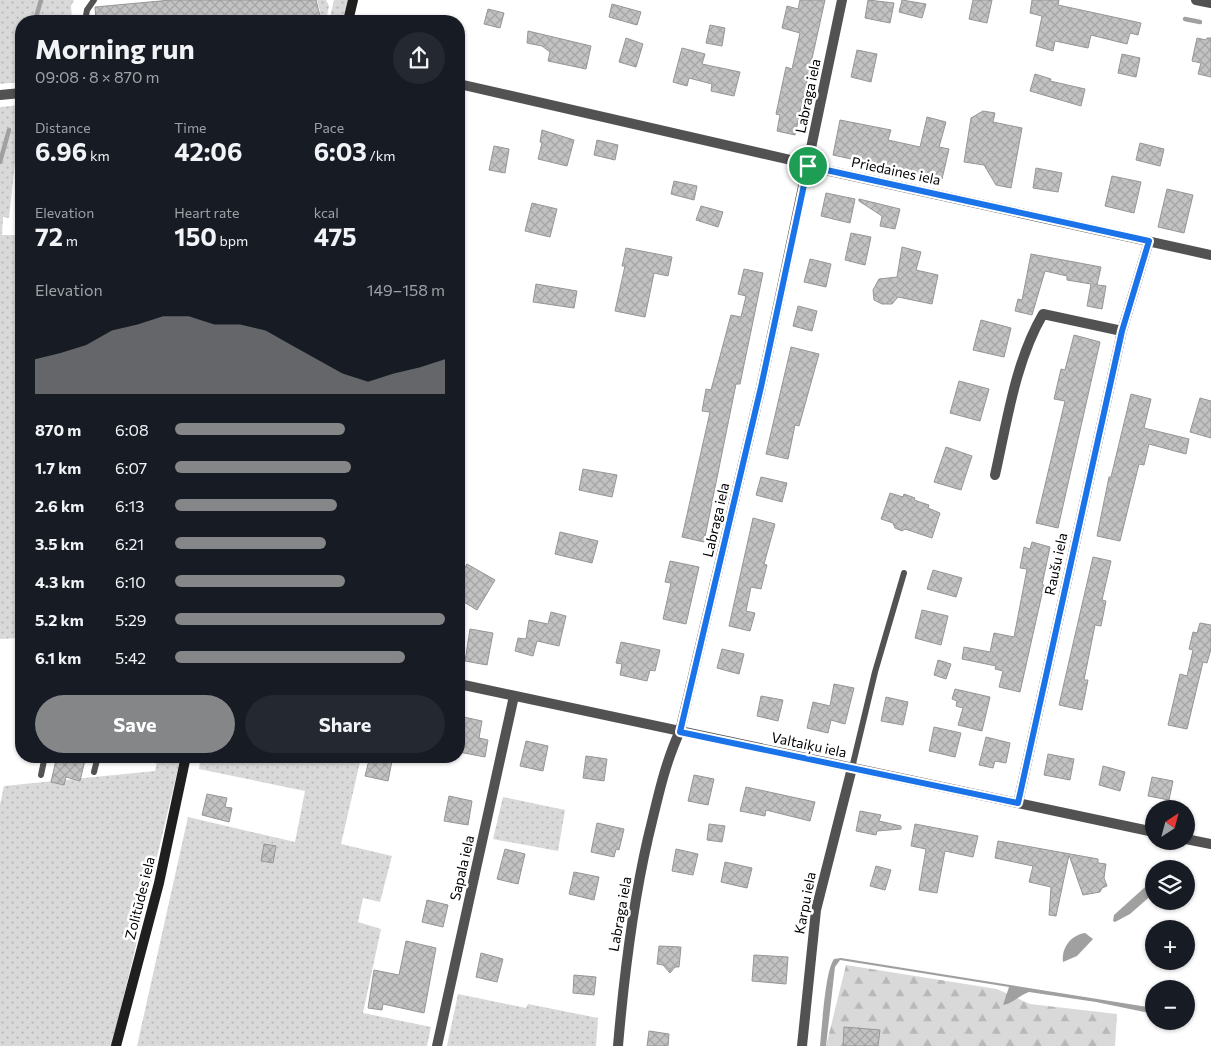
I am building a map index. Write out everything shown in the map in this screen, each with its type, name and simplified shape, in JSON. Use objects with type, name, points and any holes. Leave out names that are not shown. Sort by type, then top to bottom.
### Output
[{"type":"street","points":[[349,15],[353,0]]},
{"type":"street","name":"Labraga iela","points":[[618,1046],[628,946],[644,854],[670,753],[680,732],[761,387],[842,0]]},
{"type":"street","points":[[1196,0],[1211,3]]},
{"type":"street","name":"Priedaines iela","points":[[465,85],[786,159],[808,166],[1211,255]]},
{"type":"street","points":[[0,95],[15,94]]},
{"type":"street","name":"Raušu iela","points":[[1018,803],[1122,331],[1149,241]]},
{"type":"street","points":[[994,475],[1012,398],[1032,332],[1043,314],[1122,331]]},
{"type":"street","name":"Valtaiķu iela","points":[[465,685],[1145,830]]},
{"type":"street","name":"Sapala iela","points":[[437,1046],[514,696]]},
{"type":"street","name":"Zolitūdes iela","points":[[116,1046],[159,883],[185,763]]},
{"type":"street","name":"Karpu iela","points":[[802,1046],[816,910],[852,768]]},
{"type":"street","points":[[1195,841],[1211,844]]},
{"type":"lane","points":[[86,15],[86,10],[94,0]]},
{"type":"lane","points":[[852,768],[875,672],[904,573]]},
{"type":"lane","points":[[41,775],[44,763]]},
{"type":"lane","points":[[94,772],[96,763]]},
{"type":"green space","points":[[0,0],[74,0],[71,6],[72,15],[15,15],[15,83],[0,84]]},
{"type":"green space","points":[[317,0],[326,0],[329,6],[327,15],[320,15]]},
{"type":"green space","points":[[334,0],[348,0],[344,15],[330,15]]},
{"type":"green space","points":[[15,106],[15,162],[9,218],[3,217],[2,235],[15,235],[15,638],[0,639],[0,107]]},
{"type":"green space","points":[[157,763],[179,763],[112,1046],[0,1046],[0,805],[4,786],[155,771]]},
{"type":"green space","points":[[200,763],[360,763],[341,844],[392,856],[380,902],[363,898],[358,922],[381,929],[363,1013],[431,1027],[427,1046],[137,1046],[188,817],[295,842],[305,791],[199,769]]},
{"type":"green space","points":[[503,797],[565,810],[558,851],[493,839]]},
{"type":"green space","points":[[846,965],[997,989],[1030,1004],[1117,1014],[1115,1046],[826,1046]]},
{"type":"green space","points":[[458,994],[526,1008],[528,1004],[598,1018],[596,1046],[447,1046]]},
{"type":"shaded area","points":[[1145,887],[1145,901],[1130,914],[1115,922],[1113,921],[1114,915]]},
{"type":"shaded area","points":[[1085,933],[1093,939],[1077,956],[1063,962],[1065,947],[1071,939]]},
{"type":"shaded area","points":[[841,958],[1145,1007],[1145,1012],[1096,1002],[1029,992],[1003,1005],[1009,987],[840,960],[835,967],[826,1046],[820,1046],[828,975],[834,959]]},
{"type":"building","points":[[171,0],[316,0],[320,15],[96,15],[95,7]]},
{"type":"building","points":[[800,0],[825,0],[795,135],[777,131],[780,115],[776,114],[786,67],[792,69],[800,33],[782,28],[787,6],[798,9]]},
{"type":"building","points":[[868,0],[894,3],[890,23],[865,18]]},
{"type":"building","points":[[902,0],[926,4],[922,18],[899,12]]},
{"type":"building","points":[[973,0],[992,0],[987,23],[969,19]]},
{"type":"building","points":[[1032,0],[1059,0],[1058,5],[1141,23],[1138,35],[1130,33],[1127,44],[1091,35],[1088,48],[1055,41],[1053,51],[1036,46],[1042,16],[1030,13]]},
{"type":"building","points":[[612,4],[641,12],[637,25],[609,17]]},
{"type":"building","points":[[488,9],[504,13],[500,28],[484,24]]},
{"type":"building","points":[[710,25],[725,28],[722,46],[706,43]]},
{"type":"building","points":[[528,31],[591,46],[586,69],[548,61],[550,52],[542,46],[527,43]]},
{"type":"building","points":[[626,38],[643,44],[636,67],[619,62]]},
{"type":"building","points":[[1197,38],[1206,40],[1211,38],[1211,77],[1198,74],[1201,63],[1192,61]]},
{"type":"building","points":[[682,48],[705,54],[702,64],[740,72],[734,96],[711,91],[712,84],[689,78],[687,86],[673,82]]},
{"type":"building","points":[[857,50],[877,54],[871,82],[851,77]]},
{"type":"building","points":[[1122,54],[1140,58],[1136,77],[1118,73]]},
{"type":"building","points":[[1035,74],[1051,79],[1050,81],[1085,89],[1081,106],[1030,91]]},
{"type":"building","points":[[983,111],[995,113],[993,122],[1022,128],[1011,188],[996,185],[984,165],[964,162],[971,118]]},
{"type":"building","points":[[927,117],[946,122],[939,147],[949,149],[942,179],[833,155],[840,120],[891,130],[888,140],[920,147]]},
{"type":"building","points":[[542,130],[574,140],[567,166],[538,159],[542,143],[540,142]]},
{"type":"building","points":[[597,140],[618,145],[615,160],[594,155]]},
{"type":"building","points":[[1140,143],[1164,149],[1160,166],[1136,160]]},
{"type":"building","points":[[494,146],[509,149],[505,173],[489,170]]},
{"type":"building","points":[[1036,168],[1062,173],[1058,192],[1033,188]]},
{"type":"building","points":[[1112,176],[1141,182],[1134,213],[1105,206]]},
{"type":"building","points":[[674,181],[697,186],[694,200],[671,194]]},
{"type":"building","points":[[1167,189],[1193,195],[1184,233],[1158,227]]},
{"type":"building","points":[[826,193],[855,199],[850,223],[821,216]]},
{"type":"building","points":[[859,199],[900,209],[895,229],[880,226],[882,216],[859,201]]},
{"type":"building","points":[[532,203],[557,209],[550,237],[525,231]]},
{"type":"building","points":[[701,206],[723,212],[718,227],[696,220]]},
{"type":"building","points":[[851,233],[871,237],[865,265],[845,260]]},
{"type":"building","points":[[902,247],[921,252],[916,270],[938,275],[932,304],[898,297],[892,304],[882,304],[874,300],[873,290],[879,279],[897,277]]},
{"type":"building","points":[[626,248],[672,257],[668,276],[654,273],[645,317],[615,311],[625,266],[622,266]]},
{"type":"building","points":[[1031,254],[1101,267],[1097,285],[1106,286],[1102,309],[1087,306],[1091,284],[1067,280],[1067,276],[1045,271],[1032,315],[1015,311],[1018,299],[1022,300]]},
{"type":"building","points":[[810,259],[831,264],[826,287],[804,282]]},
{"type":"building","points":[[744,269],[763,273],[740,384],[736,384],[704,542],[682,537],[710,412],[702,411],[706,389],[711,390],[731,315],[741,317],[746,296],[738,294]]},
{"type":"building","points":[[536,284],[577,291],[574,308],[533,302]]},
{"type":"building","points":[[798,306],[817,311],[812,331],[793,326]]},
{"type":"building","points":[[981,320],[1011,328],[1004,357],[973,350]]},
{"type":"building","points":[[1074,335],[1100,342],[1058,528],[1036,523],[1065,401],[1054,399],[1061,369],[1065,370]]},
{"type":"building","points":[[791,347],[819,354],[799,426],[795,425],[788,459],[766,454]]},
{"type":"building","points":[[959,381],[989,389],[980,421],[950,413]]},
{"type":"building","points":[[1131,394],[1151,399],[1144,428],[1189,439],[1186,454],[1149,444],[1144,465],[1139,464],[1120,541],[1097,536],[1109,477],[1111,477]]},
{"type":"building","points":[[1200,398],[1211,401],[1211,438],[1190,432]]},
{"type":"building","points":[[946,447],[972,456],[961,490],[934,482]]},
{"type":"building","points":[[583,469],[617,475],[612,497],[579,490]]},
{"type":"building","points":[[761,477],[787,483],[782,502],[756,495]]},
{"type":"building","points":[[890,493],[903,497],[904,494],[915,498],[914,500],[929,505],[928,508],[940,513],[932,538],[905,529],[902,531],[895,528],[893,523],[881,519]]},
{"type":"building","points":[[753,518],[775,524],[764,564],[767,565],[761,589],[751,587],[746,611],[755,613],[750,631],[729,626]]},
{"type":"building","points":[[560,532],[598,541],[592,563],[555,554]]},
{"type":"building","points":[[1032,542],[1050,547],[1042,585],[1044,585],[1020,692],[999,687],[1003,671],[995,669],[996,666],[962,659],[964,647],[990,652],[994,633],[1014,637],[1027,569],[1020,568],[1024,547],[1030,549]]},
{"type":"building","points":[[1093,557],[1111,561],[1102,600],[1106,601],[1101,626],[1095,625],[1084,680],[1088,680],[1082,710],[1059,705]]},
{"type":"building","points":[[670,561],[699,567],[686,624],[663,619],[671,583],[665,582]]},
{"type":"building","points":[[467,564],[495,580],[477,610],[465,603],[465,568]]},
{"type":"building","points":[[933,570],[962,578],[956,597],[927,589]]},
{"type":"building","points":[[922,610],[948,616],[941,645],[915,638]]},
{"type":"building","points":[[551,612],[566,616],[559,646],[537,641],[533,656],[515,651],[518,638],[526,639],[529,620],[548,624]]},
{"type":"building","points":[[1200,623],[1211,625],[1211,649],[1207,663],[1203,662],[1187,729],[1168,725],[1180,674],[1187,676],[1193,650],[1189,649],[1193,632],[1197,633]]},
{"type":"building","points":[[470,629],[493,633],[487,665],[465,661]]},
{"type":"building","points":[[621,642],[660,650],[655,671],[650,670],[647,681],[620,675],[622,664],[616,663]]},
{"type":"building","points":[[722,649],[744,654],[739,674],[717,668]]},
{"type":"building","points":[[938,660],[951,664],[946,679],[934,675]]},
{"type":"building","points":[[834,684],[854,688],[845,724],[831,720],[828,733],[807,728],[813,702],[830,706]]},
{"type":"building","points":[[955,689],[990,697],[982,731],[958,725],[963,708],[956,706],[957,701],[952,699]]},
{"type":"building","points":[[761,696],[783,700],[778,721],[757,716]]},
{"type":"building","points":[[886,697],[908,702],[903,725],[881,721]]},
{"type":"building","points":[[465,717],[482,721],[479,738],[488,740],[485,757],[465,753]]},
{"type":"building","points":[[934,727],[961,733],[955,757],[929,751]]},
{"type":"building","points":[[986,737],[1010,743],[1006,763],[995,761],[993,768],[979,765]]},
{"type":"building","points":[[526,741],[548,746],[543,771],[520,766]]},
{"type":"building","points":[[1048,754],[1074,759],[1070,780],[1044,775]]},
{"type":"building","points":[[586,756],[607,759],[604,781],[583,778]]},
{"type":"building","points":[[55,763],[84,763],[80,781],[66,777],[64,785],[51,782]]},
{"type":"building","points":[[368,763],[392,763],[388,781],[365,776]]},
{"type":"building","points":[[1103,766],[1125,772],[1120,791],[1099,785]]},
{"type":"building","points":[[694,775],[714,779],[708,805],[688,801]]},
{"type":"building","points":[[1152,777],[1173,781],[1169,800],[1148,796]]},
{"type":"building","points":[[746,787],[815,802],[810,821],[766,810],[765,816],[740,811]]},
{"type":"building","points":[[207,794],[227,798],[225,807],[232,808],[229,822],[202,815]]},
{"type":"building","points":[[449,796],[472,801],[468,825],[444,821]]},
{"type":"building","points":[[860,811],[881,815],[879,821],[901,826],[901,829],[877,831],[876,835],[856,831]]},
{"type":"building","points":[[597,823],[624,829],[619,850],[616,849],[614,857],[591,852]]},
{"type":"building","points":[[709,824],[725,826],[722,842],[707,840]]},
{"type":"building","points":[[915,824],[978,836],[973,857],[945,851],[937,893],[919,890],[926,849],[911,846]]},
{"type":"building","points":[[998,841],[1098,859],[1098,863],[1106,864],[1104,878],[1107,886],[1102,888],[1100,892],[1083,895],[1069,855],[1056,916],[1049,915],[1051,887],[1029,882],[1033,866],[995,858]]},
{"type":"building","points":[[264,844],[276,846],[273,863],[261,861]]},
{"type":"building","points":[[505,849],[525,854],[518,884],[497,879]]},
{"type":"building","points":[[676,849],[698,854],[693,875],[672,871]]},
{"type":"building","points":[[725,862],[752,868],[747,888],[721,882]]},
{"type":"building","points":[[876,866],[891,870],[885,890],[870,886]]},
{"type":"building","points":[[574,872],[599,877],[594,900],[569,894]]},
{"type":"building","points":[[427,900],[448,905],[443,927],[422,922]]},
{"type":"building","points":[[406,941],[436,948],[424,1013],[383,1004],[382,1010],[368,1008],[374,970],[399,975]]},
{"type":"building","points":[[659,946],[681,947],[679,967],[675,967],[670,973],[663,965],[657,964]]},
{"type":"building","points":[[481,953],[503,959],[497,982],[476,977]]},
{"type":"building","points":[[754,955],[788,957],[786,984],[752,981]]},
{"type":"building","points":[[574,975],[596,977],[594,995],[573,993]]},
{"type":"building","points":[[844,1027],[880,1030],[878,1046],[843,1046]]},
{"type":"building","points":[[649,1031],[669,1034],[668,1046],[647,1046]]},
{"type":"waterway","points":[[37,15],[41,0]]},
{"type":"waterway","points":[[1185,19],[1200,22]]},
{"type":"waterway","points":[[0,162],[9,130]]},
{"type":"route","points":[[808,166],[1149,241],[1122,331],[1018,803],[680,732],[761,387],[808,166]]}]
